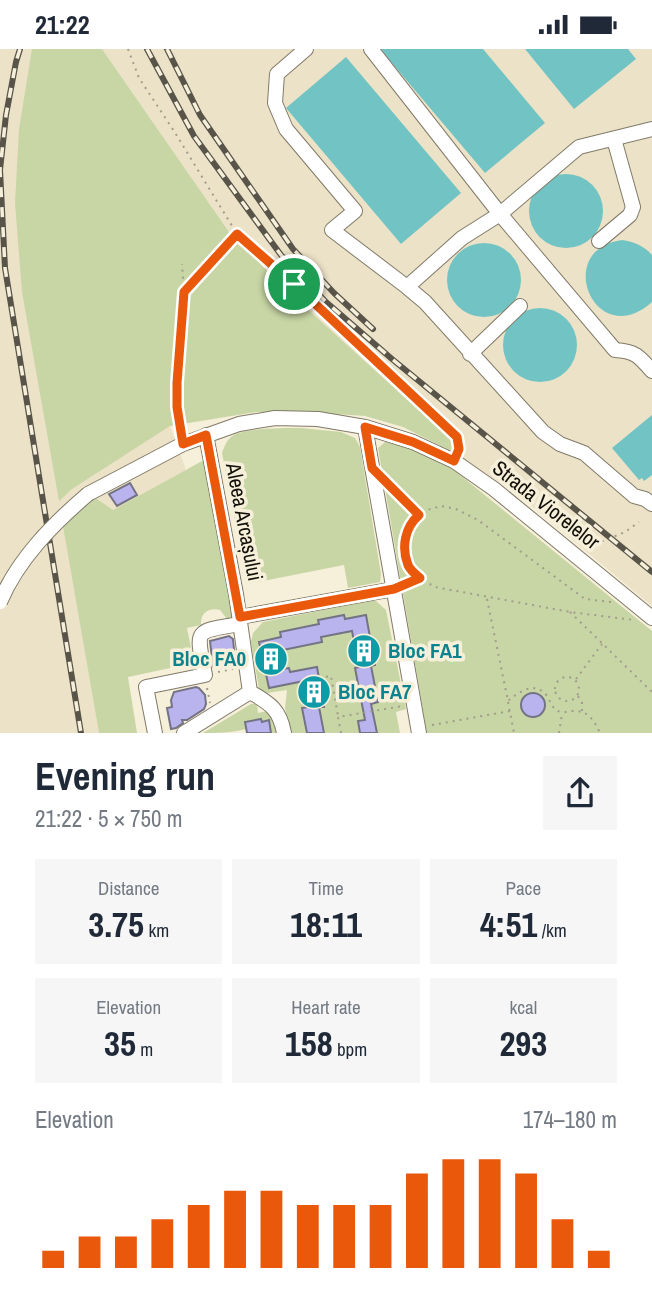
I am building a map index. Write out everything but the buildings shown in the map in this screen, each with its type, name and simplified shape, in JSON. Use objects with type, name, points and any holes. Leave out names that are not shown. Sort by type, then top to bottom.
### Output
[{"type":"street","points":[[306,49],[277,74],[275,103],[286,128],[355,211],[332,230],[425,302],[543,432],[560,444],[584,453],[634,496],[650,499]]},
{"type":"street","points":[[371,49],[500,214],[615,350],[639,356],[652,371]]},
{"type":"street","points":[[407,287],[462,238],[500,214],[579,147],[652,129]]},
{"type":"street","points":[[599,241],[630,215],[633,207],[614,139]]},
{"type":"street","points":[[470,353],[520,306]]},
{"type":"street","name":"Strada Viorelelor","points":[[0,602],[19,567],[36,544],[60,517],[88,494],[183,444],[239,424],[275,418],[318,419],[365,427],[413,442],[454,461],[494,489],[591,568],[645,619]]},
{"type":"street","points":[[365,427],[419,730]]},
{"type":"street","name":"Aleea Arcașului","points":[[206,435],[240,621],[250,692]]},
{"type":"street","points":[[155,733],[146,687],[205,675],[198,642],[206,630],[394,589]]},
{"type":"street","points":[[184,733],[250,692],[274,708],[281,719],[284,733]]},
{"type":"path","points":[[128,49],[139,78],[237,234],[457,437],[459,449],[454,461]]},
{"type":"path","points":[[184,292],[237,234]]},
{"type":"path","points":[[182,264],[184,292],[177,407],[183,444]]},
{"type":"path","points":[[372,468],[419,515]]},
{"type":"path","points":[[611,602],[586,599],[478,520],[456,509],[441,506],[424,511],[412,521],[405,536],[404,550],[408,568],[435,587],[569,612],[645,619]]},
{"type":"path","points":[[591,568],[591,549],[596,544],[625,532],[639,522]]},
{"type":"path","points":[[394,589],[420,578]]},
{"type":"path","points":[[487,598],[514,733]]},
{"type":"path","points":[[569,612],[652,692]]},
{"type":"path","points":[[575,680],[602,644]]},
{"type":"path","points":[[213,715],[205,675],[246,666]]},
{"type":"path","points":[[319,678],[331,676],[341,733]]},
{"type":"path","points":[[578,695],[572,701],[564,701],[557,697],[554,689],[563,677],[575,680],[579,687],[582,712]]},
{"type":"path","points":[[508,701],[521,691],[532,688],[541,690],[551,705],[562,713],[586,712],[600,733]]},
{"type":"path","points":[[544,693],[554,689]]},
{"type":"path","points":[[338,717],[414,704]]},
{"type":"path","points":[[419,730],[510,711]]},
{"type":"path","points":[[559,733],[562,713]]},
{"type":"shaded area","points":[[0,49],[101,49],[170,426],[186,470],[113,510],[64,526],[99,733],[0,733]]},
{"type":"shaded area","points":[[102,49],[652,49],[652,606],[516,493],[451,451],[455,444],[283,287],[229,232]]},
{"type":"green space","points":[[32,49],[102,49],[229,232],[283,287],[456,444],[451,451],[403,427],[365,416],[256,412],[170,426],[72,489],[59,501],[22,292],[15,203],[19,129]]},
{"type":"green space","points":[[301,428],[341,432],[355,438],[360,447],[381,574],[380,582],[348,588],[344,565],[247,584],[222,453],[230,438],[239,433]]},
{"type":"green space","points":[[385,442],[412,448],[449,466],[652,631],[652,733],[427,733],[378,448]]},
{"type":"green space","points":[[204,460],[234,617],[227,619],[220,610],[212,610],[203,615],[201,625],[187,628],[194,663],[128,677],[137,733],[99,733],[63,526],[94,497],[113,510]]},
{"type":"green space","points":[[376,601],[386,610],[406,709],[396,712],[400,733],[377,733],[374,718],[358,721],[360,733],[324,733],[319,707],[324,706],[317,667],[302,670],[308,707],[302,709],[307,733],[290,733],[285,708],[287,690],[267,693],[259,689],[251,642],[253,633],[263,622]],"holes":[[[344,615],[345,619],[366,615],[375,664],[371,666],[378,702],[362,705],[355,669],[359,667],[352,631],[321,637],[322,642],[278,651],[282,669],[269,688],[260,642],[319,624],[318,621]]]},
{"type":"green space","points":[[251,704],[257,704],[258,713],[268,711],[282,733],[271,733],[269,721],[235,731],[203,733]]},
{"type":"water","points":[[380,49],[483,49],[545,123],[485,173]]},
{"type":"water","points":[[525,49],[628,49],[636,59],[574,109]]},
{"type":"water","points":[[346,57],[461,193],[401,244],[286,108]]},
{"type":"water","points":[[559,174],[573,174],[587,180],[597,190],[603,211],[601,225],[587,242],[573,248],[559,248],[545,242],[535,232],[529,218],[529,204],[535,190],[545,180]]},
{"type":"water","points":[[622,240],[638,245],[652,255],[652,302],[631,314],[613,315],[599,307],[589,293],[586,277],[589,261],[601,247]]},
{"type":"water","points":[[477,243],[491,243],[505,249],[515,259],[521,280],[519,294],[505,311],[491,317],[477,317],[463,311],[453,301],[447,287],[447,273],[453,259],[463,249]]},
{"type":"water","points":[[533,308],[547,308],[561,314],[571,324],[577,345],[575,359],[561,376],[547,382],[533,382],[519,376],[509,366],[503,352],[503,338],[509,324],[519,314]]},
{"type":"water","points":[[652,415],[652,475],[644,481],[642,478],[639,480],[612,448]]},
{"type":"railway","points":[[20,49],[6,115],[0,170],[5,268],[81,733]]},
{"type":"railway","points":[[147,49],[194,136],[281,255],[326,302],[652,572]]},
{"type":"railway","points":[[167,49],[200,115],[293,249],[334,293],[373,329]]},
{"type":"place","name":"Bloc FA1","points":[[364,651]]},
{"type":"place","name":"Bloc FA0","points":[[271,659]]},
{"type":"place","name":"Bloc FA7","points":[[314,692]]},
{"type":"route","points":[[237,234],[294,284],[457,437],[459,449],[454,461],[413,442],[365,427],[372,468],[419,515],[412,521],[405,536],[404,550],[408,568],[420,578],[394,589],[240,617],[206,435],[183,444],[177,407],[177,383],[184,292],[237,234]]}]
